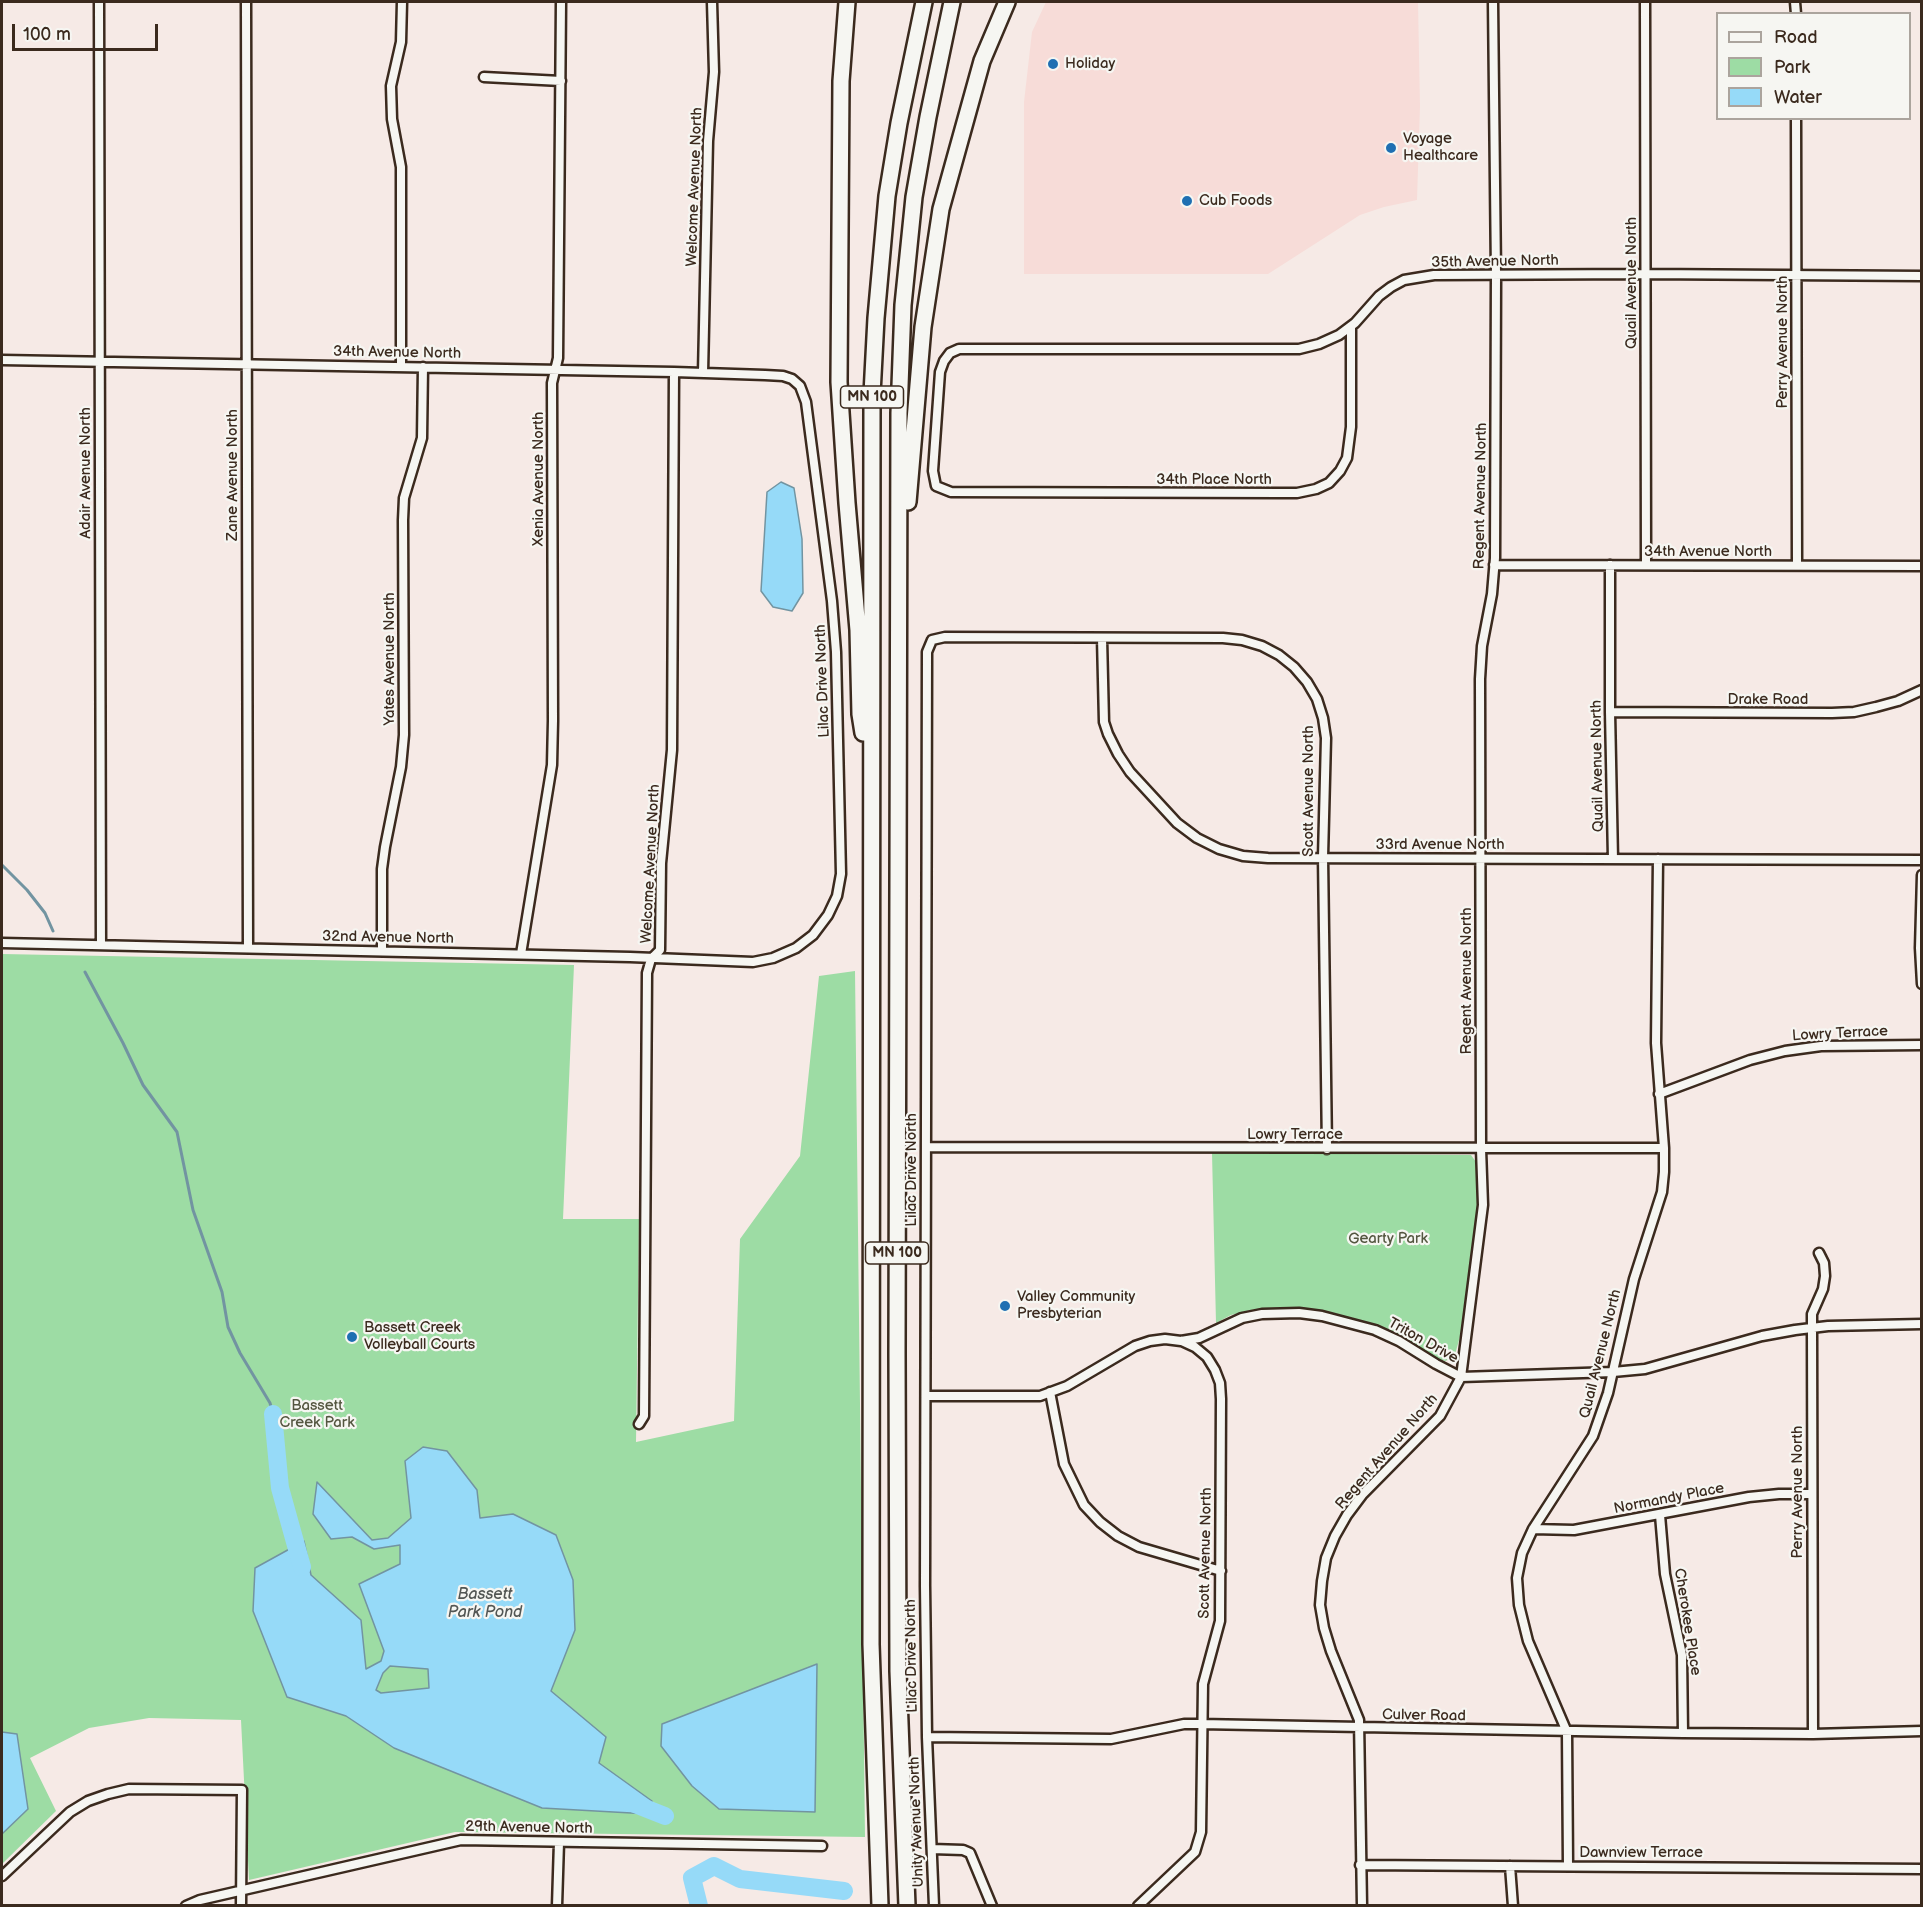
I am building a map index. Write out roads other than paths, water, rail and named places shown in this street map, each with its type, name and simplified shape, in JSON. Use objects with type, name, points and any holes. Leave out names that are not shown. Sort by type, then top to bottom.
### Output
[{"type":"highway","points":[[847,2],[842,81],[839,382],[846,503],[858,630],[860,714],[870,796]]},
{"type":"highway","name":"MN 100","points":[[880,1905],[871,1644],[872,394],[882,237],[890,174],[924,2]]},
{"type":"highway","name":"MN 100","points":[[907,1905],[898,1671],[899,413],[903,305],[914,197],[952,2]]},
{"type":"highway","points":[[899,600],[923,327],[941,209],[982,61],[1006,2]]},
{"type":"street","name":"Adair Avenue North","points":[[99,2],[101,945]]},
{"type":"street","name":"Zane Avenue North","points":[[246,2],[248,948]]},
{"type":"street","points":[[401,366],[400,167],[392,118],[391,86],[402,42],[402,2]]},
{"type":"street","name":"Xenia Avenue North","points":[[521,954],[552,765],[552,383],[558,358],[561,2]]},
{"type":"street","name":"Welcome Avenue North","points":[[703,373],[708,141],[714,72],[712,2]]},
{"type":"street","name":"Regent Avenue North","points":[[1362,1905],[1359,1720],[1324,1628],[1320,1605],[1326,1558],[1347,1515],[1362,1495],[1440,1416],[1461,1377],[1481,1231],[1483,1175],[1479,859],[1480,679],[1482,646],[1492,594],[1494,565],[1496,275],[1493,2]]},
{"type":"street","name":"Quail Avenue North","points":[[1645,2],[1646,565]]},
{"type":"street","points":[[484,77],[561,81]]},
{"type":"street","name":"Perry Avenue North","points":[[1796,120],[1797,565]]},
{"type":"street","name":"35th Avenue North","points":[[936,486],[933,471],[940,372],[950,353],[968,348],[1299,349],[1319,344],[1339,335],[1351,327],[1379,296],[1404,280],[1434,275],[1922,276]]},
{"type":"street","name":"34th Place North","points":[[936,486],[951,492],[1289,493],[1316,489],[1329,483],[1340,471],[1347,458],[1351,427],[1351,327]]},
{"type":"street","name":"34th Avenue North","points":[[2,360],[555,369],[783,376],[792,379]]},
{"type":"street","name":"Yates Avenue North","points":[[382,951],[382,869],[401,767],[404,735],[404,509],[407,488],[422,438],[423,367]]},
{"type":"street","name":"Welcome Avenue North","points":[[639,1424],[644,1416],[647,974],[651,959],[660,950],[661,863],[672,750],[675,372]]},
{"type":"street","name":"Lilac Drive North","points":[[773,958],[796,948],[813,935],[828,915],[837,896],[842,874],[837,663],[832,601],[806,402],[800,386],[792,379]]},
{"type":"street","name":"34th Avenue North","points":[[1494,565],[1922,566]]},
{"type":"street","name":"Quail Avenue North","points":[[1610,565],[1613,859]]},
{"type":"street","name":"Scott Avenue North","points":[[933,640],[945,637],[1242,640],[1270,650],[1294,667],[1307,682],[1317,699],[1326,738],[1323,857],[1327,1149]]},
{"type":"street","name":"33rd Avenue North","points":[[1102,638],[1102,708],[1108,735],[1130,772],[1159,806],[1197,838],[1219,849],[1268,858],[1922,860]]},
{"type":"street","name":"Lilac Drive North","points":[[927,1737],[927,652],[933,640]]},
{"type":"street","name":"Drake Road","points":[[1610,712],[1854,712],[1898,700],[1922,690]]},
{"type":"street","name":"Quail Avenue North","points":[[1568,1866],[1567,1732],[1528,1641],[1519,1605],[1517,1578],[1522,1553],[1533,1529],[1589,1446],[1605,1403],[1634,1279],[1662,1192],[1664,1148],[1656,1043],[1658,859]]},
{"type":"street","points":[[1922,875],[1922,984]]},
{"type":"street","name":"32nd Avenue North","points":[[2,943],[521,954],[753,962],[773,958]]},
{"type":"street","name":"Lowry Terrace","points":[[1659,1094],[1750,1060],[1785,1051],[1821,1046],[1922,1045]]},
{"type":"street","name":"Lowry Terrace","points":[[926,1147],[1664,1148]]},
{"type":"street","name":"Perry Avenue North","points":[[1813,1734],[1812,1314],[1825,1276],[1824,1263],[1819,1253]]},
{"type":"street","name":"Triton Drive","points":[[927,1396],[1040,1396],[1067,1386],[1135,1346],[1165,1339],[1181,1341],[1199,1338],[1226,1324],[1262,1314],[1299,1313],[1322,1316],[1375,1330],[1399,1341],[1436,1365],[1461,1377],[1645,1369],[1762,1336],[1812,1328],[1922,1324]]},
{"type":"street","name":"Scott Avenue North","points":[[1138,1905],[1195,1852],[1201,1832],[1203,1684],[1220,1621],[1220,1383],[1206,1357],[1195,1347],[1181,1341]]},
{"type":"street","points":[[1050,1392],[1064,1464],[1084,1505],[1100,1522],[1118,1536],[1139,1547],[1221,1571]]},
{"type":"street","name":"Normandy Place","points":[[1533,1529],[1574,1530],[1749,1497],[1812,1494]]},
{"type":"street","name":"Cherokee Place","points":[[1660,1515],[1665,1575],[1682,1655],[1683,1733]]},
{"type":"street","name":"Culver Road","points":[[927,1737],[1111,1739],[1184,1725],[1203,1724],[1567,1732],[1813,1734],[1922,1731]]},
{"type":"street","name":"Unity Avenue North","points":[[927,1737],[934,1905]]},
{"type":"street","points":[[2,1876],[70,1812],[88,1801],[129,1789],[242,1790],[241,1905]]},
{"type":"street","name":"29th Avenue North","points":[[186,1905],[461,1840],[822,1846]]},
{"type":"street","points":[[557,1905],[559,1842]]},
{"type":"street","points":[[932,1849],[963,1850],[970,1853],[992,1905]]},
{"type":"street","name":"Dawnview Terrace","points":[[1360,1865],[1922,1869]]},
{"type":"street","points":[[1510,1866],[1513,1905]]},
{"type":"water","points":[[781,482],[794,488],[802,539],[803,593],[792,611],[773,607],[761,591],[767,492]]},
{"type":"water","name":"Bassett Park Pond","points":[[423,1447],[447,1451],[477,1490],[480,1518],[513,1514],[556,1535],[573,1580],[575,1630],[551,1691],[606,1737],[599,1763],[652,1801],[649,1814],[542,1808],[394,1748],[346,1716],[287,1697],[253,1611],[255,1568],[304,1541],[311,1575],[361,1620],[366,1669],[381,1661],[384,1651],[359,1584],[400,1564],[400,1545],[374,1549],[352,1537],[331,1539],[313,1514],[317,1482],[372,1540],[388,1538],[411,1518],[405,1461]],"holes":[[[390,1666],[428,1669],[429,1688],[381,1693],[376,1690],[383,1673]]]},
{"type":"water","points":[[817,1664],[815,1812],[719,1809],[692,1786],[661,1746],[662,1724]]},
{"type":"water","points":[[2,1732],[17,1734],[28,1809],[2,1834]]},
{"type":"waterway","points":[[2,865],[27,890],[45,913],[53,931]]},
{"type":"waterway","points":[[85,972],[143,1085],[177,1132],[193,1210],[222,1292],[228,1327],[240,1353],[270,1403],[273,1414]]},
{"type":"waterway","points":[[273,1414],[280,1488],[302,1567]]},
{"type":"waterway","points":[[627,1801],[665,1816]]},
{"type":"waterway","points":[[699,1906],[692,1878],[714,1866],[740,1879],[844,1891]]},
{"type":"place","name":"Holiday","points":[[1053,64]]},
{"type":"place","name":"Voyage Healthcare","points":[[1391,148]]},
{"type":"place","name":"Cub Foods","points":[[1187,201]]},
{"type":"place","name":"Valley Community Presbyterian","points":[[1005,1306]]},
{"type":"place","name":"Bassett Creek Volleyball Courts","points":[[352,1337]]},
{"type":"park label","name":"Gearty Park","points":[[1388,1239]]},
{"type":"park label","name":"Bassett Creek Park","points":[[317,1414]]}]
